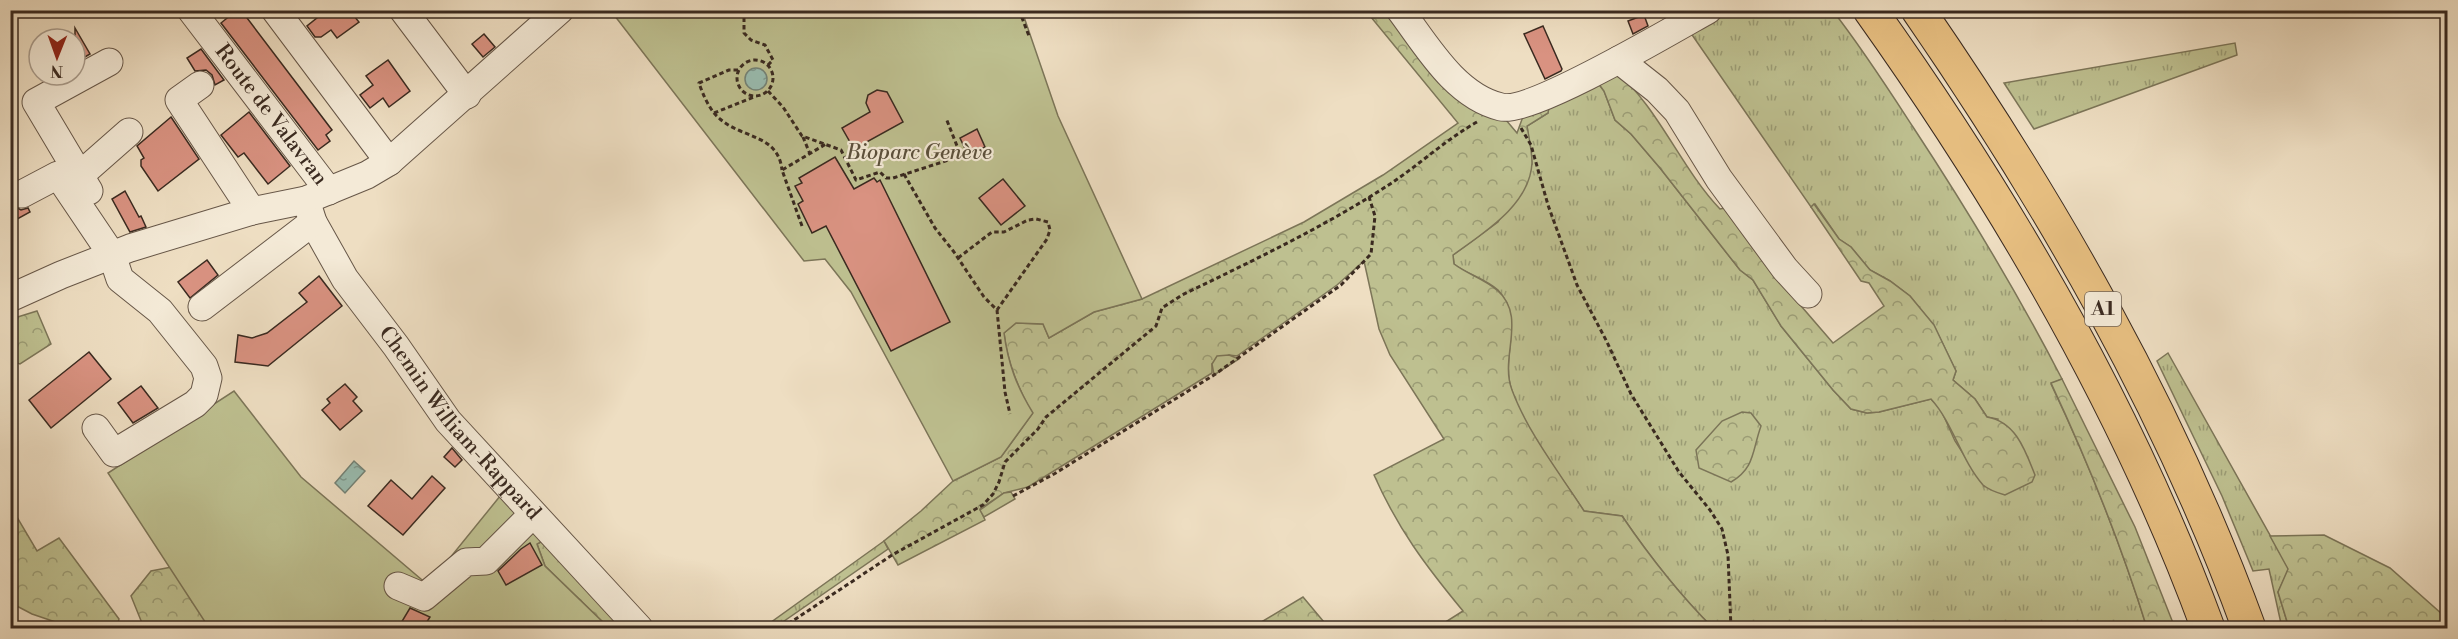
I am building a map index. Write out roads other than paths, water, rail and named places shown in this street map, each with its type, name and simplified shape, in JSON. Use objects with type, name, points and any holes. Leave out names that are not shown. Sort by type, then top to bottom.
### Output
[{"type":"highway","name":"A1","points":[[1870,10],[1918,78],[1992,193],[2072,332],[2145,477],[2185,568],[2208,628]]},
{"type":"highway","name":"A1","points":[[1918,10],[2036,191],[2130,359],[2200,505],[2249,628]]},
{"type":"street","name":"Route de Valavran","points":[[191,10],[316,204]]},
{"type":"street","points":[[275,10],[389,162]]},
{"type":"street","points":[[403,10],[466,95]]},
{"type":"street","points":[[1400,10],[1455,79],[1468,90],[1504,107],[1534,101],[1619,60],[1708,10]]},
{"type":"street","name":"Route de Valavran","points":[[10,298],[121,251],[252,211],[316,204],[389,162],[466,95],[549,14]]},
{"type":"street","points":[[1619,60],[1657,90],[1677,111],[1719,179],[1785,269],[1808,294]]},
{"type":"street","points":[[96,428],[114,453],[195,404],[204,395],[207,384],[204,366],[160,311],[120,279],[121,251],[36,102],[108,62]]},
{"type":"street","points":[[200,85],[180,99],[252,211]]},
{"type":"street","points":[[79,176],[129,132]]},
{"type":"street","points":[[22,194],[58,175],[121,251]]},
{"type":"street","points":[[202,307],[316,204]]},
{"type":"street","name":"Chemin William-Rappard","points":[[316,204],[345,279],[448,420],[639,628]]},
{"type":"street","points":[[398,586],[424,597],[466,562],[486,561],[533,514]]},
{"type":"water","points":[[756,68],[764,71],[767,79],[764,87],[756,90],[748,87],[745,79],[748,71]]},
{"type":"water","points":[[354,461],[365,471],[345,493],[335,483]]},
{"type":"park label","name":"Bioparc Genève","points":[[919,153]]}]
